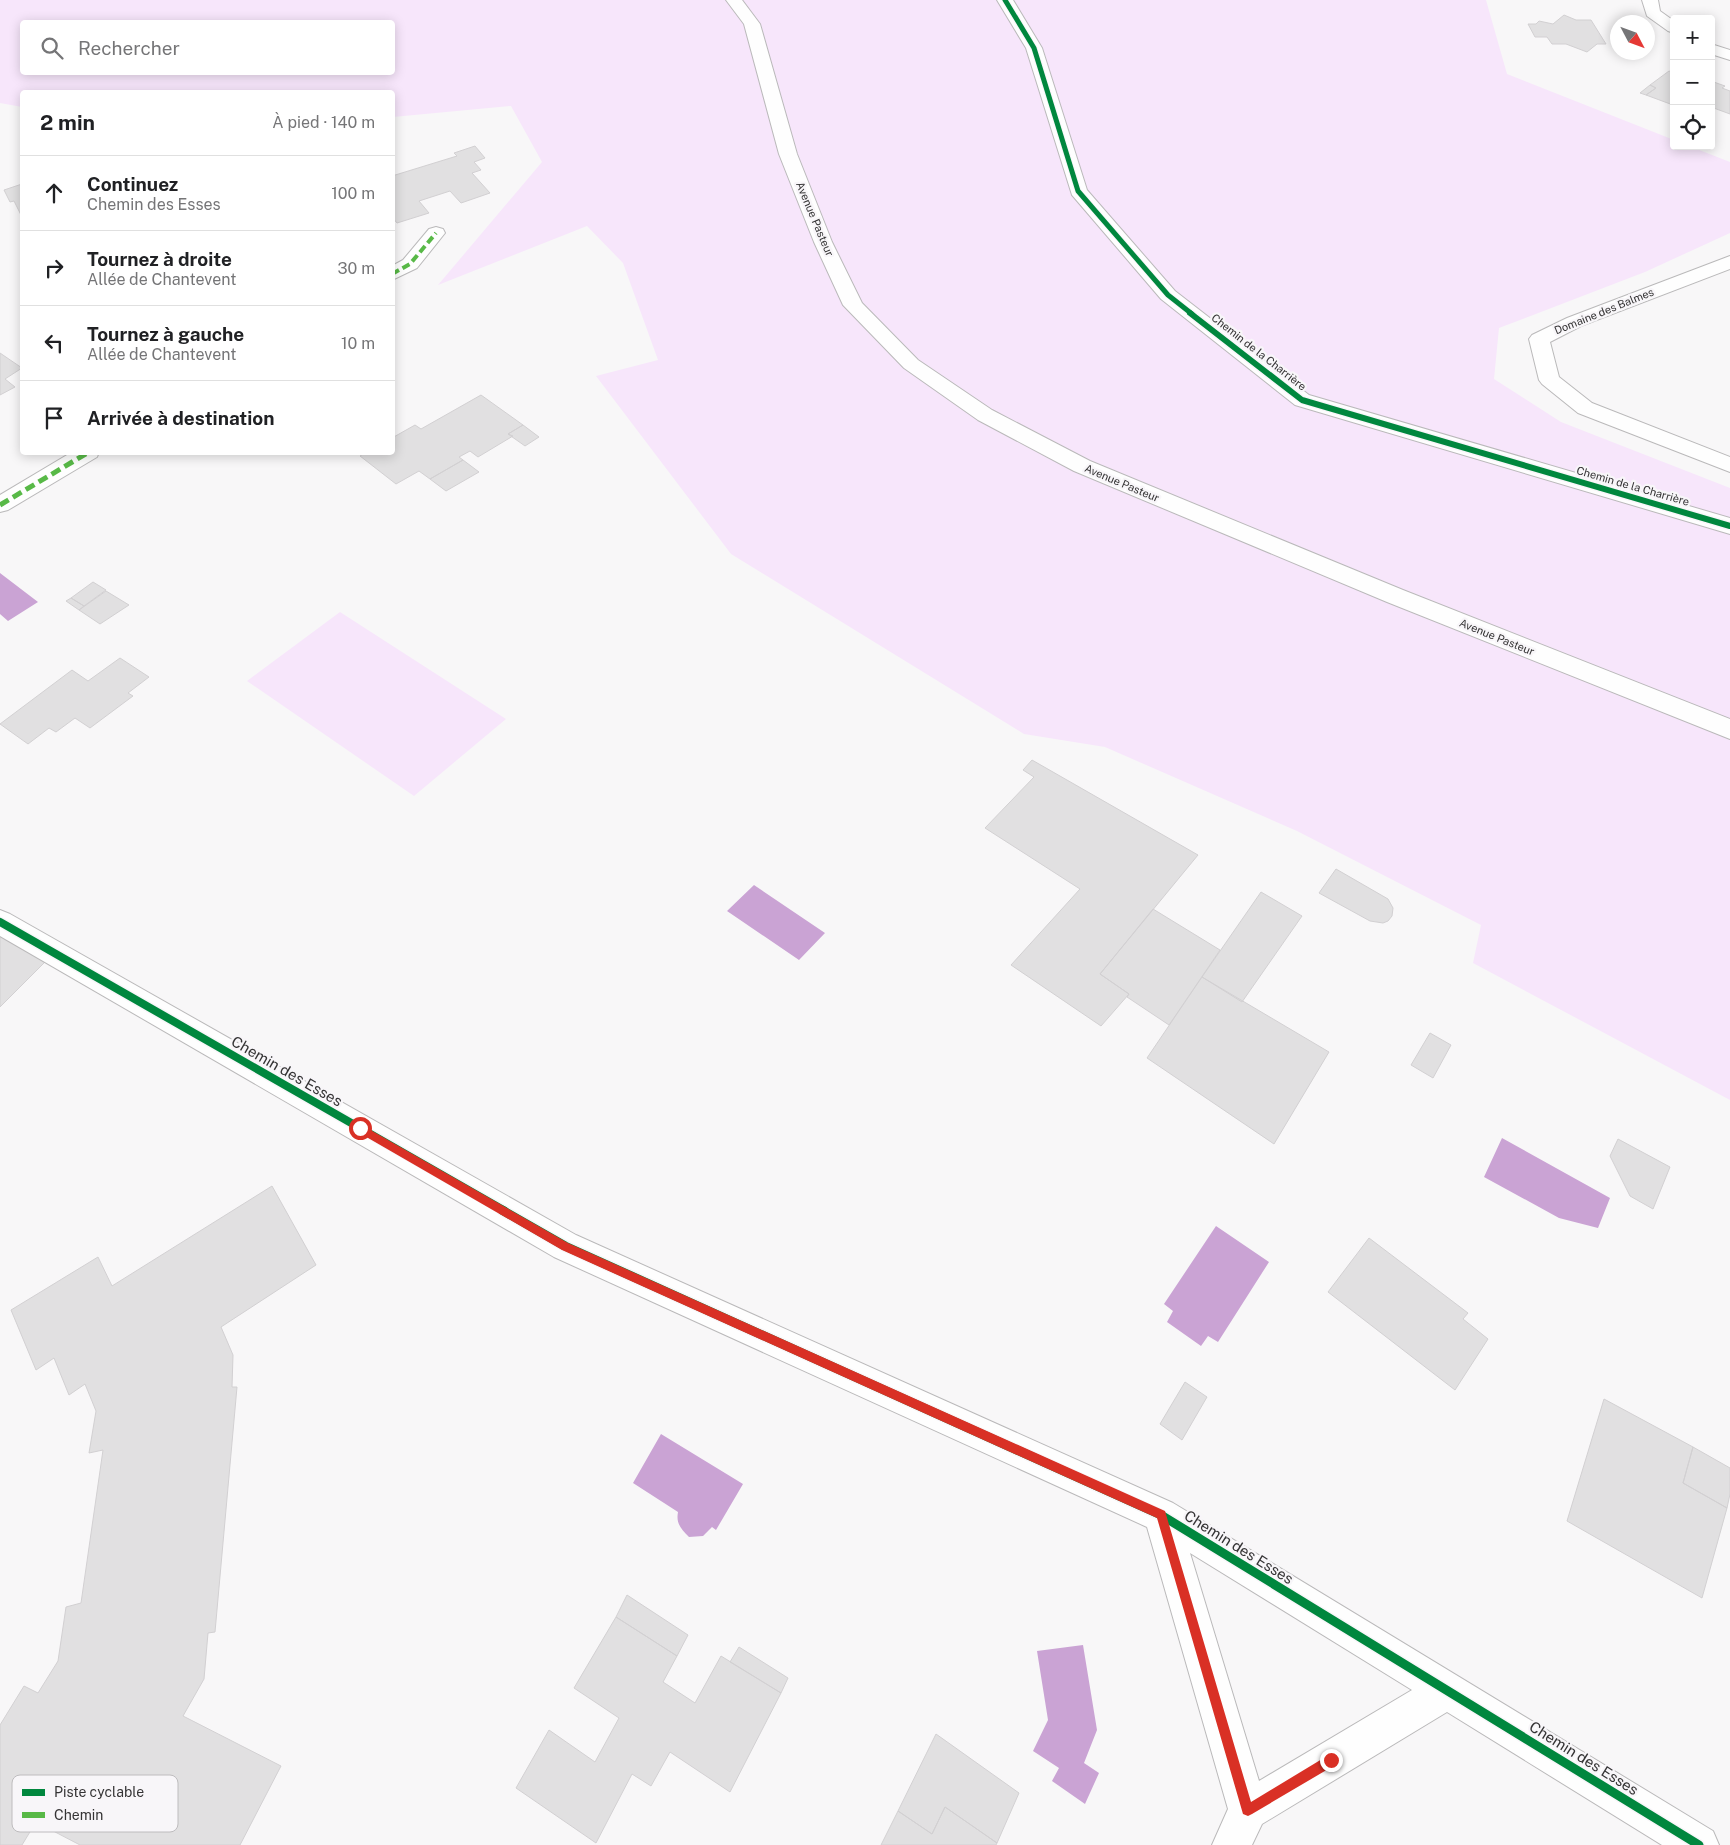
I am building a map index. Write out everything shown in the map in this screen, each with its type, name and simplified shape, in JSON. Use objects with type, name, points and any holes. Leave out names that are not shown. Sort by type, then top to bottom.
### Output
[{"type":"street","name":"Avenue Pasteur","points":[[734,0],[752,24],[788,154],[823,242],[853,305],[911,364],[985,415],[1082,466],[1404,600],[1730,729]]},
{"type":"street","name":"Chemin de la Charrière","points":[[1005,0],[1034,48],[1078,191],[1168,295],[1302,400],[1730,526]]},
{"type":"street","points":[[1650,0],[1653,13],[1670,25]]},
{"type":"street","points":[[1715,50],[1730,55]]},
{"type":"street","points":[[395,272],[410,264],[436,233]]},
{"type":"street","name":"Domaine des Balmes","points":[[1730,262],[1574,322],[1538,339],[1549,380],[1585,408],[1730,465]]},
{"type":"street","points":[[0,505],[84,455]]},
{"type":"street","name":"Chemin des Esses","points":[[0,922],[565,1246],[1161,1515],[1699,1845]]},
{"type":"street","points":[[1161,1515],[1248,1810]]},
{"type":"street","points":[[1232,1845],[1248,1810],[1447,1691]]},
{"type":"shaded area","points":[[0,0],[1486,0],[1507,74],[1670,138],[1670,150],[1699,150],[1730,162],[1730,233],[1645,272],[1499,328],[1494,379],[1561,422],[1730,488],[1730,1100],[1473,963],[1481,925],[1297,831],[1105,747],[1024,734],[731,554],[596,376],[658,360],[623,263],[587,226],[438,285],[542,162],[511,106],[395,117],[395,90],[20,90],[20,107],[0,103]]},
{"type":"shaded area","points":[[0,573],[38,602],[8,621],[0,614]]},
{"type":"shaded area","points":[[340,612],[506,719],[414,796],[247,681]]},
{"type":"shaded area","points":[[754,885],[825,933],[799,960],[727,911]]},
{"type":"shaded area","points":[[1502,1138],[1610,1198],[1598,1228],[1559,1218],[1484,1177]]},
{"type":"shaded area","points":[[1216,1226],[1269,1262],[1218,1342],[1208,1336],[1201,1346],[1167,1322],[1173,1311],[1164,1304]]},
{"type":"shaded area","points":[[661,1434],[743,1484],[716,1530],[712,1527],[703,1536],[689,1537],[679,1525],[678,1512],[633,1483]]},
{"type":"shaded area","points":[[1083,1645],[1097,1730],[1084,1763],[1099,1773],[1085,1804],[1052,1781],[1059,1768],[1033,1751],[1048,1720],[1037,1651]]},
{"type":"building","points":[[1564,15],[1576,20],[1591,20],[1606,44],[1597,44],[1587,52],[1566,44],[1552,44],[1547,37],[1535,37],[1528,24],[1536,24],[1539,21],[1553,24]]},
{"type":"building","points":[[1670,71],[1670,104],[1646,95],[1656,88],[1650,85]]},
{"type":"building","points":[[1715,82],[1725,86],[1722,88],[1730,91],[1730,114],[1715,108]]},
{"type":"building","points":[[1650,85],[1656,88],[1646,95],[1640,93]]},
{"type":"building","points":[[475,146],[485,158],[474,162],[481,170],[472,173],[490,193],[461,203],[450,191],[419,201],[429,213],[397,223],[395,221],[395,175],[457,156],[454,153]]},
{"type":"building","points":[[20,185],[20,213],[14,201],[10,202],[4,190]]},
{"type":"building","points":[[0,353],[20,367],[20,369],[5,379],[15,387],[0,395]]},
{"type":"building","points":[[481,395],[523,425],[508,434],[513,436],[478,457],[470,451],[459,457],[463,460],[430,479],[419,471],[396,484],[360,456],[395,455],[395,436],[415,425],[421,429]]},
{"type":"building","points":[[523,425],[539,437],[525,446],[508,434]]},
{"type":"building","points":[[463,460],[479,472],[446,491],[430,479]]},
{"type":"building","points":[[93,582],[106,590],[84,606],[71,598]]},
{"type":"building","points":[[106,591],[129,605],[100,624],[79,610]]},
{"type":"building","points":[[71,598],[84,606],[79,610],[66,601]]},
{"type":"building","points":[[120,658],[149,677],[128,693],[133,696],[90,728],[75,718],[56,732],[49,728],[28,744],[0,724],[72,670],[88,681]]},
{"type":"building","points":[[1032,760],[1198,855],[1100,974],[1129,994],[1101,1026],[1011,965],[1080,889],[985,828],[1034,777],[1023,770]]},
{"type":"building","points":[[1336,869],[1388,899],[1393,908],[1392,916],[1388,921],[1383,923],[1370,921],[1319,893]]},
{"type":"building","points":[[1261,892],[1302,916],[1242,1002],[1202,977]]},
{"type":"building","points":[[1153,909],[1220,950],[1169,1025],[1127,997],[1129,994],[1100,974]]},
{"type":"building","points":[[0,935],[47,960],[0,1007]]},
{"type":"building","points":[[1202,977],[1329,1052],[1274,1144],[1147,1058]]},
{"type":"building","points":[[1430,1033],[1451,1045],[1433,1078],[1411,1065]]},
{"type":"building","points":[[1618,1139],[1670,1167],[1653,1209],[1630,1196],[1610,1156]]},
{"type":"building","points":[[272,1186],[316,1265],[221,1327],[233,1355],[232,1387],[237,1387],[215,1632],[208,1633],[204,1679],[183,1716],[281,1766],[240,1845],[80,1845],[55,1832],[178,1832],[178,1775],[12,1775],[12,1832],[30,1832],[22,1845],[0,1845],[0,1725],[24,1686],[38,1693],[58,1661],[66,1607],[81,1603],[103,1450],[89,1453],[96,1411],[85,1384],[69,1395],[54,1358],[36,1370],[11,1310],[98,1257],[112,1286]]},
{"type":"building","points":[[1369,1238],[1468,1313],[1463,1319],[1488,1339],[1455,1390],[1328,1292]]},
{"type":"building","points":[[1185,1382],[1207,1397],[1182,1440],[1160,1424]]},
{"type":"building","points":[[1604,1399],[1693,1447],[1683,1483],[1727,1508],[1702,1598],[1567,1521]]},
{"type":"building","points":[[1693,1447],[1730,1468],[1730,1494],[1727,1508],[1683,1483]]},
{"type":"building","points":[[627,1595],[688,1635],[677,1656],[616,1617]]},
{"type":"building","points":[[616,1617],[677,1656],[663,1682],[695,1703],[721,1656],[781,1693],[730,1792],[670,1752],[651,1786],[632,1774],[596,1843],[516,1788],[549,1730],[595,1762],[619,1718],[574,1688]]},
{"type":"building","points":[[739,1647],[788,1678],[781,1693],[730,1662]]},
{"type":"building","points":[[936,1734],[1019,1793],[997,1843],[945,1807],[932,1834],[898,1811]]},
{"type":"building","points":[[945,1807],[997,1843],[996,1845],[881,1845],[898,1811],[932,1834]]},
{"type":"marked path","points":[[395,272],[410,264],[436,233]]},
{"type":"marked path","points":[[0,505],[84,455]]},
{"type":"cycle path","points":[[1005,0],[1034,48],[1078,191],[1168,295],[1302,400],[1730,526]]},
{"type":"cycle path","points":[[0,922],[565,1246],[1161,1515],[1699,1845]]},
{"type":"route","points":[[360,1128],[565,1246],[1161,1515],[1248,1810],[1331,1760]]}]
